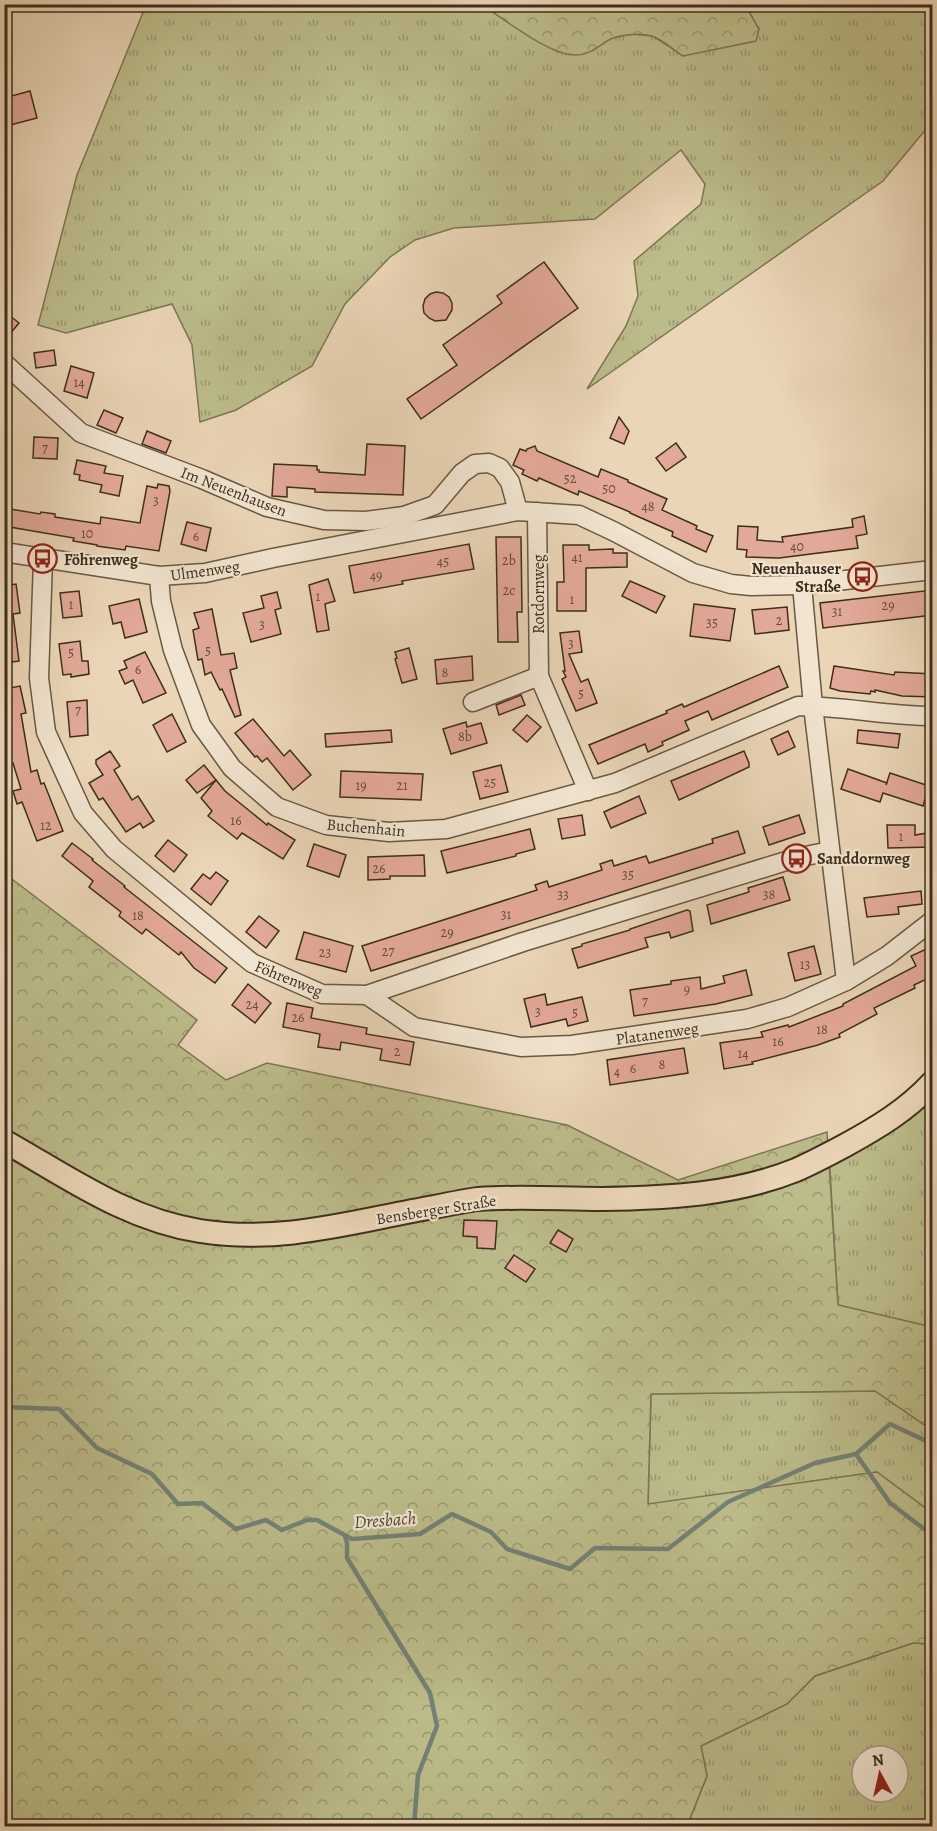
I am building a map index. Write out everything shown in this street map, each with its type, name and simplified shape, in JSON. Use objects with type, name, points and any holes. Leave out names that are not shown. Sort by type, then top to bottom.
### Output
[{"type":"main road","name":"Bensberger Straße","points":[[4,1141],[83,1189],[171,1226],[239,1236],[280,1235],[343,1226],[478,1199],[672,1197],[716,1192],[757,1183],[796,1170],[873,1130],[915,1101],[933,1083]]},
{"type":"street","name":"Im Neuenhausen","points":[[4,363],[81,433],[202,478],[267,507],[324,520],[366,520],[404,516],[435,505],[462,472],[476,464],[489,463],[500,468],[510,482],[518,511]]},
{"type":"street","points":[[518,511],[579,515],[693,573],[710,579],[751,586],[802,585],[933,570]]},
{"type":"street","name":"Ulmenweg","points":[[4,552],[159,576],[205,573],[518,511]]},
{"type":"street","name":"Rotdornweg","points":[[537,512],[539,676],[588,791]]},
{"type":"street","name":"Föhrenweg","points":[[43,559],[39,678],[46,732],[83,813],[114,849],[252,963],[322,994],[367,995],[555,932],[796,858],[830,851]]},
{"type":"street","name":"Buchenhain","points":[[159,576],[161,601],[173,650],[201,725],[232,768],[277,807],[326,825],[389,832],[446,829],[615,783],[798,706],[904,716],[933,716]]},
{"type":"street","points":[[802,585],[813,706],[846,981]]},
{"type":"street","points":[[473,702],[539,676]]},
{"type":"street","name":"Platanenweg","points":[[367,995],[414,1027],[521,1047],[572,1045],[747,1019],[788,1007],[846,981],[887,956],[933,921]]},
{"type":"green space","points":[[146,5],[482,5],[558,52],[592,51],[609,39],[631,34],[653,36],[683,56],[759,29],[745,5],[932,5],[932,122],[883,181],[587,389],[626,326],[638,296],[634,261],[701,204],[705,184],[681,150],[595,219],[454,228],[415,240],[390,257],[345,304],[312,366],[236,410],[200,422],[192,345],[172,304],[66,333],[38,325],[77,175]]},
{"type":"green space","points":[[482,5],[745,5],[759,29],[756,41],[683,56],[656,37],[635,34],[617,37],[587,53],[574,55],[563,53],[539,42]]},
{"type":"green space","points":[[4,873],[197,1020],[178,1045],[226,1080],[267,1063],[567,1125],[678,1180],[827,1132],[838,1305],[932,1327],[932,1430],[875,1391],[651,1394],[648,1504],[877,1472],[932,1513],[932,1644],[913,1643],[815,1676],[787,1704],[701,1746],[707,1776],[687,1826],[5,1826]]},
{"type":"green space","points":[[932,1083],[932,1327],[838,1305],[829,1154]]},
{"type":"green space","points":[[875,1391],[932,1430],[932,1513],[877,1472],[648,1505],[651,1394]]},
{"type":"green space","points":[[913,1643],[932,1644],[932,1826],[687,1826],[707,1776],[701,1746],[787,1704],[815,1676]]},
{"type":"building","points":[[30,91],[37,118],[10,125],[4,98]]},
{"type":"building","points":[[544,262],[578,308],[421,419],[407,399],[457,365],[443,345],[502,303],[497,296]]},
{"type":"building","points":[[436,292],[449,297],[452,303],[452,310],[446,320],[435,321],[424,313],[425,299]]},
{"type":"building","points":[[4,311],[19,323],[4,341]]},
{"type":"building","points":[[54,350],[56,365],[36,368],[34,353]]},
{"type":"building","points":[[71,366],[94,373],[87,398],[64,391]]},
{"type":"building","points":[[104,410],[123,418],[116,433],[97,425]]},
{"type":"building","points":[[619,417],[629,431],[624,444],[610,438]]},
{"type":"building","points":[[147,431],[171,441],[166,453],[142,444]]},
{"type":"building","points":[[34,437],[58,438],[57,459],[33,458]]},
{"type":"building","points":[[676,443],[686,457],[666,471],[656,458]]},
{"type":"building","points":[[367,444],[405,446],[403,495],[315,492],[315,489],[287,487],[287,497],[272,496],[274,464],[317,466],[319,472],[365,475]]},
{"type":"building","points":[[535,446],[537,451],[598,477],[601,469],[667,499],[662,510],[713,536],[706,552],[672,536],[673,532],[630,512],[579,491],[578,495],[539,478],[537,481],[522,474],[524,470],[513,465],[520,449],[526,451]]},
{"type":"building","points":[[77,460],[106,466],[104,473],[123,476],[119,496],[100,492],[102,485],[79,480],[80,475],[74,474]]},
{"type":"building","points":[[158,484],[169,486],[170,491],[159,551],[126,546],[125,550],[97,546],[73,541],[74,538],[4,526],[4,508],[55,514],[55,517],[100,524],[101,517],[140,523],[147,486],[157,488]]},
{"type":"building","points":[[864,516],[867,534],[856,536],[858,548],[779,558],[746,557],[747,550],[737,549],[738,526],[758,527],[757,540],[783,542],[782,537],[853,527],[852,519]]},
{"type":"building","points":[[187,522],[211,528],[206,551],[181,544]]},
{"type":"building","points":[[496,537],[521,537],[522,612],[517,612],[518,642],[498,642]]},
{"type":"building","points":[[469,544],[474,569],[402,581],[403,584],[354,593],[349,566]]},
{"type":"building","points":[[563,545],[589,545],[589,550],[613,549],[613,553],[627,553],[627,567],[586,568],[586,611],[557,611],[557,582],[564,582]]},
{"type":"building","points":[[328,579],[335,601],[325,604],[329,630],[317,632],[309,585]]},
{"type":"building","points":[[630,581],[665,596],[656,613],[622,596]]},
{"type":"building","points":[[16,584],[20,613],[13,614],[19,661],[4,663],[4,586]]},
{"type":"building","points":[[933,590],[933,615],[823,628],[820,603]]},
{"type":"building","points":[[79,591],[82,616],[63,618],[60,593]]},
{"type":"building","points":[[277,592],[281,608],[275,610],[281,634],[251,642],[243,613],[264,608],[261,596]]},
{"type":"building","points":[[139,599],[147,632],[125,638],[121,622],[113,624],[109,606]]},
{"type":"building","points":[[694,604],[735,609],[730,641],[690,636]]},
{"type":"building","points":[[787,607],[789,630],[755,634],[752,610]]},
{"type":"building","points":[[212,609],[221,655],[234,653],[237,668],[230,670],[241,715],[235,717],[211,672],[205,675],[202,659],[198,660],[193,630],[199,628],[194,613]]},
{"type":"building","points":[[579,631],[582,652],[569,654],[581,682],[588,679],[597,703],[576,711],[562,679],[566,677],[563,671],[565,671],[560,633]]},
{"type":"building","points":[[80,641],[82,661],[88,661],[89,674],[71,677],[71,674],[63,675],[59,644]]},
{"type":"building","points":[[409,648],[417,679],[402,683],[395,652]]},
{"type":"building","points":[[145,652],[166,693],[143,703],[133,680],[125,684],[119,671],[127,668],[124,661]]},
{"type":"building","points":[[472,656],[473,680],[437,684],[435,660]]},
{"type":"building","points":[[779,666],[788,687],[712,720],[708,711],[685,721],[689,730],[662,742],[663,745],[648,752],[645,744],[598,764],[589,745],[667,713],[666,711],[682,704],[684,707]]},
{"type":"building","points":[[834,666],[894,675],[895,672],[933,674],[933,697],[902,696],[875,690],[870,694],[830,688]]},
{"type":"building","points":[[20,686],[26,713],[21,714],[31,772],[37,770],[41,784],[44,783],[63,831],[37,841],[22,802],[17,804],[13,791],[21,789],[13,763],[10,763],[4,726],[4,689]]},
{"type":"building","points":[[521,695],[525,705],[499,715],[496,705]]},
{"type":"building","points":[[87,700],[88,735],[70,737],[67,702]]},
{"type":"building","points":[[172,714],[186,742],[167,752],[153,725]]},
{"type":"building","points":[[527,715],[541,727],[527,742],[513,730]]},
{"type":"building","points":[[253,719],[284,756],[290,750],[311,775],[293,790],[267,758],[262,762],[257,756],[255,757],[235,733]]},
{"type":"building","points":[[466,722],[467,727],[481,723],[487,743],[451,754],[443,729]]},
{"type":"building","points":[[391,730],[392,742],[326,747],[325,734]]},
{"type":"building","points":[[858,730],[900,734],[898,748],[857,743]]},
{"type":"building","points":[[788,731],[795,747],[778,755],[771,739]]},
{"type":"building","points":[[110,751],[120,766],[114,770],[132,800],[138,796],[154,821],[143,828],[140,823],[126,832],[103,798],[99,800],[89,783],[103,775],[96,760]]},
{"type":"building","points":[[744,751],[749,767],[679,800],[671,781]]},
{"type":"building","points":[[204,765],[216,780],[197,793],[186,780]]},
{"type":"building","points":[[501,765],[508,792],[480,799],[473,772]]},
{"type":"building","points":[[848,769],[887,783],[890,773],[929,786],[923,806],[883,793],[880,802],[841,789]]},
{"type":"building","points":[[341,771],[423,774],[421,800],[340,797]]},
{"type":"building","points":[[216,780],[225,791],[267,825],[268,823],[295,840],[283,859],[242,833],[237,839],[208,816],[212,811],[201,798]]},
{"type":"building","points":[[639,796],[646,813],[611,828],[604,812]]},
{"type":"building","points":[[582,815],[585,835],[562,839],[558,819]]},
{"type":"building","points":[[799,815],[805,833],[769,845],[763,827]]},
{"type":"building","points":[[887,825],[915,825],[915,835],[933,832],[933,847],[888,848]]},
{"type":"building","points":[[530,829],[535,849],[447,873],[441,851]]},
{"type":"building","points":[[738,831],[745,853],[371,971],[362,946],[537,890],[535,885],[547,881],[549,887],[602,870],[600,864],[612,860],[614,866],[646,856],[649,863],[713,843],[712,839]]},
{"type":"building","points":[[168,840],[187,855],[174,872],[155,856]]},
{"type":"building","points":[[72,843],[227,968],[215,983],[194,968],[181,952],[179,955],[146,929],[142,934],[119,916],[121,912],[89,887],[93,881],[62,856]]},
{"type":"building","points":[[314,844],[346,855],[339,877],[307,866]]},
{"type":"building","points":[[424,855],[425,876],[390,876],[390,879],[368,880],[368,857]]},
{"type":"building","points":[[216,872],[228,881],[211,905],[191,889],[203,874],[210,879]]},
{"type":"building","points":[[783,877],[790,900],[711,924],[707,905],[749,892],[748,888]]},
{"type":"building","points":[[921,891],[922,904],[898,907],[899,914],[867,917],[864,898]]},
{"type":"building","points":[[687,910],[690,911],[693,931],[671,938],[669,932],[645,938],[648,947],[578,968],[572,949]]},
{"type":"building","points":[[259,916],[279,931],[266,948],[246,932]]},
{"type":"building","points":[[304,932],[353,946],[346,972],[296,959]]},
{"type":"building","points":[[814,946],[821,974],[795,981],[788,953]]},
{"type":"building","points":[[933,946],[933,976],[914,985],[915,988],[874,1008],[877,1014],[839,1034],[840,1037],[752,1062],[753,1064],[724,1069],[720,1043],[763,1037],[761,1032],[788,1025],[789,1027],[843,1006],[916,966],[911,956]]},
{"type":"building","points":[[746,970],[752,995],[716,1004],[634,1016],[630,990],[700,977],[701,989],[725,983],[723,976]]},
{"type":"building","points":[[248,984],[271,1003],[255,1023],[232,1005]]},
{"type":"building","points":[[545,994],[547,1005],[582,997],[588,1021],[568,1026],[566,1019],[531,1027],[524,999]]},
{"type":"building","points":[[287,1003],[313,1008],[311,1018],[367,1028],[366,1034],[414,1042],[410,1065],[380,1060],[382,1049],[341,1042],[340,1050],[318,1047],[320,1034],[283,1027]]},
{"type":"building","points":[[684,1048],[688,1073],[610,1085],[607,1060]]},
{"type":"building","points":[[464,1220],[497,1221],[495,1249],[477,1248],[477,1237],[463,1236]]},
{"type":"building","points":[[558,1230],[573,1239],[566,1252],[550,1243]]},
{"type":"building","points":[[514,1255],[535,1269],[526,1282],[505,1268]]},
{"type":"waterway","name":"Dresbach","points":[[4,1407],[59,1409],[97,1448],[152,1474],[178,1504],[202,1503],[236,1529],[266,1520],[282,1530],[307,1520],[317,1520],[352,1539],[420,1534],[452,1514],[491,1532],[507,1549],[570,1569],[595,1548],[668,1549],[728,1502],[815,1463],[856,1454],[890,1424],[924,1440],[932,1439]]},
{"type":"waterway","points":[[856,1454],[890,1503],[932,1535]]},
{"type":"waterway","points":[[345,1536],[347,1558],[430,1693],[437,1726],[418,1775],[414,1826]]},
{"type":"place","name":"Föhrenweg","points":[[43,559]]},
{"type":"place","name":"Neuenhauser Straße","points":[[862,577]]},
{"type":"place","name":"Sanddornweg","points":[[796,858]]}]
